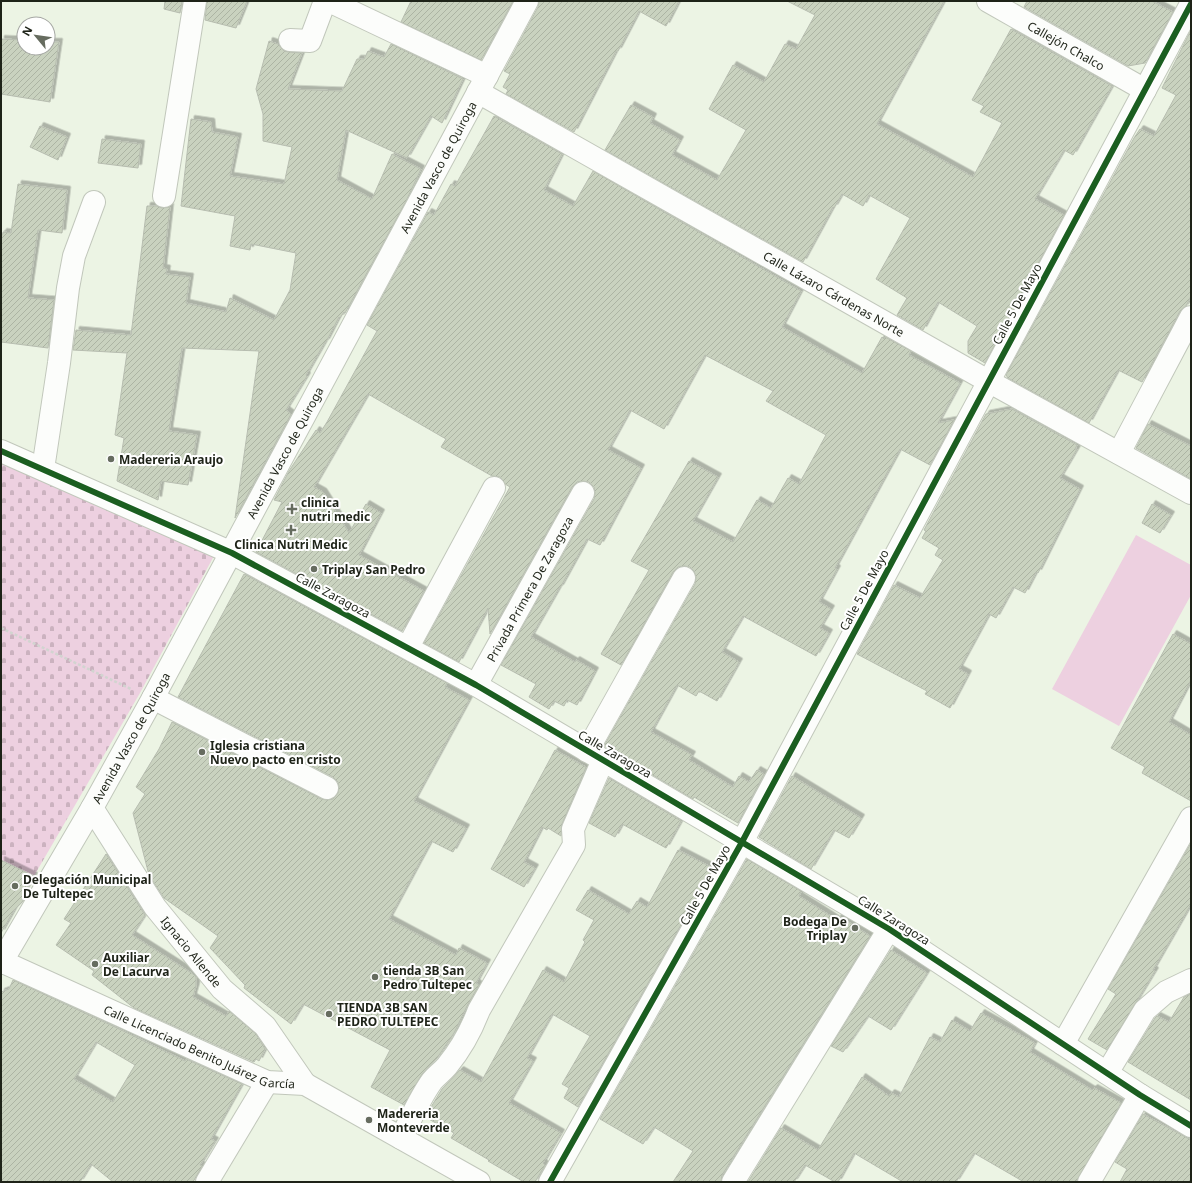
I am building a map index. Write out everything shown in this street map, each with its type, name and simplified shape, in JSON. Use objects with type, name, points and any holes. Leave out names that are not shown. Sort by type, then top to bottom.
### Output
[{"type":"street","points":[[164,196],[195,1]]},
{"type":"street","points":[[290,40],[310,41],[326,1]]},
{"type":"street","name":"Calle Lázaro Cárdenas Norte","points":[[329,1],[482,84],[988,381],[1191,493]]},
{"type":"street","name":"Avenida Vasco de Quiroga","points":[[1,962],[92,808],[154,698],[527,1]]},
{"type":"street","name":"Callejón Chalco","points":[[988,1],[1145,90]]},
{"type":"street","name":"Calle 5 De Mayo","points":[[550,1182],[742,842],[1191,4]]},
{"type":"street","points":[[43,469],[59,363],[68,288],[74,256],[94,202]]},
{"type":"street","points":[[1119,453],[1191,317]]},
{"type":"street","name":"Calle Zaragoza","points":[[1,451],[232,553],[476,685],[889,929],[1140,1095],[1191,1126]]},
{"type":"street","points":[[408,647],[494,488]]},
{"type":"street","name":"Privada Primera De Zaragoza","points":[[476,685],[583,493]]},
{"type":"street","points":[[401,1138],[428,1087],[439,1072],[446,1068],[470,1032],[479,1010],[574,845],[573,829],[595,756],[684,578]]},
{"type":"street","points":[[154,698],[327,788]]},
{"type":"street","name":"Ignacio Allende","points":[[92,808],[155,907],[222,989],[265,1026],[305,1084]]},
{"type":"street","points":[[1063,1044],[1191,818]]},
{"type":"street","points":[[733,1182],[889,929]]},
{"type":"street","name":"Calle Licenciado Benito Juárez García","points":[[1,962],[266,1082],[305,1084],[479,1182]]},
{"type":"street","points":[[1107,1073],[1145,1010],[1166,992],[1191,980]]},
{"type":"street","points":[[207,1182],[266,1082]]},
{"type":"street","points":[[1088,1182],[1140,1095]]},
{"type":"path","points":[[1,628],[154,698]]},
{"type":"green space","points":[[1,463],[215,554],[140,693],[34,876],[1,860]]},
{"type":"green space","points":[[1136,535],[1191,565],[1191,595],[1119,726],[1052,689]]},
{"type":"building","points":[[165,1],[182,1],[180,13],[164,9]]},
{"type":"building","points":[[207,1],[247,1],[236,28],[205,20]]},
{"type":"building","points":[[411,1],[513,1],[481,60],[401,22]]},
{"type":"building","points":[[539,1],[679,1],[666,26],[639,11],[618,51],[616,51],[574,132],[506,94],[508,90],[503,87],[510,74],[504,71],[538,7]]},
{"type":"building","points":[[787,1],[944,1],[877,124],[973,177],[1002,123],[980,112],[984,106],[972,100],[1011,29],[1112,86],[1073,155],[1064,150],[1035,199],[1064,215],[985,363],[968,353],[968,341],[977,326],[938,302],[923,330],[897,315],[907,298],[876,279],[910,218],[869,195],[863,206],[842,194],[834,208],[833,207],[803,262],[605,150],[631,105],[653,117],[650,123],[680,140],[672,155],[717,180],[746,130],[709,109],[733,65],[764,82],[785,44],[796,49],[815,15]]},
{"type":"building","points":[[1027,1],[1152,1],[1173,12],[1145,63],[1128,66],[1024,7]]},
{"type":"building","points":[[1191,30],[1191,296],[1186,306],[1180,311],[1142,382],[1118,370],[1089,423],[1008,378],[1006,375],[1134,138],[1140,129],[1154,136],[1176,95],[1162,88]]},
{"type":"building","points":[[1,39],[16,40],[16,56],[56,56],[56,42],[59,42],[50,102],[1,94]]},
{"type":"building","points":[[269,41],[278,44],[284,51],[302,53],[288,89],[342,91],[357,59],[364,59],[368,51],[384,57],[391,44],[463,79],[442,123],[431,116],[407,158],[346,130],[337,180],[372,199],[392,154],[421,169],[406,201],[345,313],[344,312],[340,318],[339,317],[306,375],[307,376],[286,410],[291,414],[235,518],[259,351],[182,348],[169,431],[197,435],[188,485],[161,481],[158,500],[117,481],[124,438],[115,435],[127,353],[73,350],[76,330],[131,335],[147,206],[157,206],[162,208],[170,207],[163,268],[167,269],[166,274],[190,277],[186,303],[226,312],[230,298],[274,320],[290,290],[296,253],[251,244],[250,250],[230,246],[235,216],[181,206],[191,119],[211,122],[212,132],[238,137],[230,176],[284,184],[292,147],[263,141],[263,114],[256,89]]},
{"type":"building","points":[[494,116],[562,154],[544,190],[573,206],[593,171],[801,291],[782,327],[862,373],[882,337],[884,339],[885,337],[911,351],[909,355],[960,383],[938,423],[954,420],[930,465],[900,449],[835,568],[837,569],[819,602],[831,609],[820,628],[829,633],[816,656],[743,616],[722,652],[739,662],[717,701],[699,691],[696,696],[677,685],[651,732],[692,755],[689,760],[733,787],[739,776],[749,782],[757,770],[764,774],[738,823],[694,797],[693,799],[604,746],[695,584],[696,577],[694,571],[690,567],[684,566],[678,567],[673,572],[621,665],[601,654],[649,570],[631,561],[689,461],[718,477],[693,521],[733,542],[757,500],[771,508],[788,478],[799,484],[826,435],[766,401],[773,391],[705,355],[664,429],[630,410],[608,450],[641,468],[600,545],[587,539],[531,637],[575,662],[576,660],[595,671],[577,705],[567,700],[564,706],[554,701],[549,709],[529,697],[536,684],[501,665],[594,499],[594,487],[589,482],[577,482],[572,487],[490,634],[488,608],[459,662],[424,643],[510,487],[505,484],[500,477],[492,476],[441,447],[446,439],[368,394],[314,487],[323,492],[349,533],[366,504],[381,513],[359,555],[424,591],[402,631],[256,552],[282,502],[274,500],[289,471],[316,430],[320,433],[327,422],[377,331],[367,325],[428,212],[434,215],[451,184],[455,186]]},
{"type":"building","points":[[40,126],[67,137],[58,160],[30,147]]},
{"type":"building","points":[[102,139],[141,144],[138,168],[98,163]]},
{"type":"building","points":[[18,184],[67,190],[62,233],[38,230],[28,298],[54,300],[48,348],[1,342],[1,234],[3,234],[3,232],[11,233]]},
{"type":"building","points":[[1012,409],[1077,445],[1075,449],[1077,449],[1060,478],[1080,489],[1038,573],[1036,572],[1025,593],[1013,587],[996,618],[989,614],[959,669],[968,674],[950,708],[925,694],[927,691],[857,654],[894,585],[920,598],[943,560],[935,555],[939,548],[922,538],[926,531],[924,530],[986,414]]},
{"type":"building","points":[[1148,424],[1191,446],[1191,479],[1136,448]]},
{"type":"building","points":[[1152,504],[1171,515],[1160,533],[1142,523]]},
{"type":"building","points":[[244,574],[447,683],[445,687],[469,700],[414,801],[466,828],[453,852],[431,841],[389,919],[456,955],[459,948],[487,963],[476,983],[479,985],[454,1033],[437,1058],[422,1074],[404,1105],[371,1087],[390,1050],[303,1004],[291,1024],[244,988],[245,985],[210,948],[218,936],[164,898],[149,875],[133,813],[145,794],[136,787],[159,749],[172,722],[321,799],[333,799],[338,793],[338,782],[333,777],[178,697]]},
{"type":"building","points":[[1173,634],[1191,644],[1191,680],[1169,722],[1191,735],[1191,801],[1142,773],[1145,767],[1111,748]]},
{"type":"building","points":[[555,750],[586,767],[562,824],[561,836],[548,828],[547,830],[542,827],[524,862],[535,868],[524,887],[491,869]]},
{"type":"building","points":[[792,776],[861,818],[849,838],[834,830],[811,869],[759,837]]},
{"type":"building","points":[[609,778],[681,821],[666,848],[622,824],[615,837],[589,823]]},
{"type":"building","points":[[1191,843],[1191,904],[1153,970],[1155,971],[1107,1050],[1088,1039],[1116,994],[1108,989]]},
{"type":"building","points":[[678,850],[713,868],[578,1107],[564,1098],[569,1088],[562,1084],[590,1036],[552,1014],[527,1058],[533,1061],[509,1103],[561,1133],[543,1163],[545,1165],[535,1182],[524,1182],[488,1161],[489,1160],[451,1138],[454,1133],[425,1117],[442,1089],[460,1070],[481,1082],[543,970],[564,982],[585,942],[583,940],[594,920],[576,910],[588,890],[629,914],[637,901],[647,907]]},
{"type":"building","points":[[106,854],[145,915],[132,935],[196,977],[196,986],[193,997],[226,1016],[229,1011],[256,1034],[265,1049],[259,1061],[256,1059],[254,1062],[134,1008],[92,975],[94,971],[56,945],[71,923],[64,919]]},
{"type":"building","points":[[747,859],[799,890],[801,892],[799,896],[837,920],[839,916],[870,936],[722,1175],[721,1182],[673,1182],[693,1151],[654,1127],[643,1144],[600,1119]]},
{"type":"building","name":"Delegación Municipal De Tultepec","points":[[1,860],[34,876],[23,895],[26,896],[14,910],[1,933]]},
{"type":"building","points":[[891,950],[927,973],[891,1030],[868,1016],[843,1052],[831,1046]]},
{"type":"building","points":[[13,980],[185,1061],[186,1059],[242,1084],[211,1139],[215,1141],[200,1165],[202,1166],[193,1182],[113,1182],[91,1164],[80,1182],[1,1182],[1,992],[9,989]],"holes":[[[96,1042],[135,1065],[113,1102],[74,1079]]]},
{"type":"building","points":[[1191,994],[1191,1100],[1128,1062],[1155,1018],[1157,1016],[1169,1022],[1184,997]]},
{"type":"building","points":[[981,1013],[1035,1043],[1030,1052],[1092,1090],[1094,1088],[1121,1103],[1076,1182],[1024,1182],[974,1153],[956,1182],[903,1182],[854,1153],[838,1182],[835,1182],[805,1165],[794,1182],[748,1182],[781,1128],[818,1150],[862,1077],[889,1096],[891,1093],[899,1097],[930,1037],[940,1042],[952,1020],[970,1031]]},
{"type":"building","points":[[1143,1114],[1191,1140],[1191,1182],[1120,1182],[1127,1169],[1115,1162]]},
{"type":"cycle path","points":[[550,1182],[742,842],[1191,4]]},
{"type":"cycle path","points":[[1,451],[232,553],[476,685],[889,929],[1140,1095],[1191,1126]]},
{"type":"place","name":"Madereria Araujo","points":[[111,459]]},
{"type":"place","name":"clinica nutri medic","points":[[292,509]]},
{"type":"place","name":"Clinica Nutri Medic","points":[[291,530]]},
{"type":"place","name":"Triplay San Pedro","points":[[314,569]]},
{"type":"place","name":"Iglesia cristiana Nuevo pacto en cristo","points":[[202,752]]},
{"type":"place","name":"Delegación Municipal De Tultepec","points":[[15,886]]},
{"type":"place","name":"Bodega De Triplay","points":[[855,928]]},
{"type":"place","name":"Auxiliar De Lacurva","points":[[95,964]]},
{"type":"place","name":"tienda 3B San Pedro Tultepec","points":[[375,977]]},
{"type":"place","name":"TIENDA 3B SAN PEDRO TULTEPEC","points":[[329,1014]]},
{"type":"place","name":"Madereria Monteverde","points":[[369,1120]]}]
